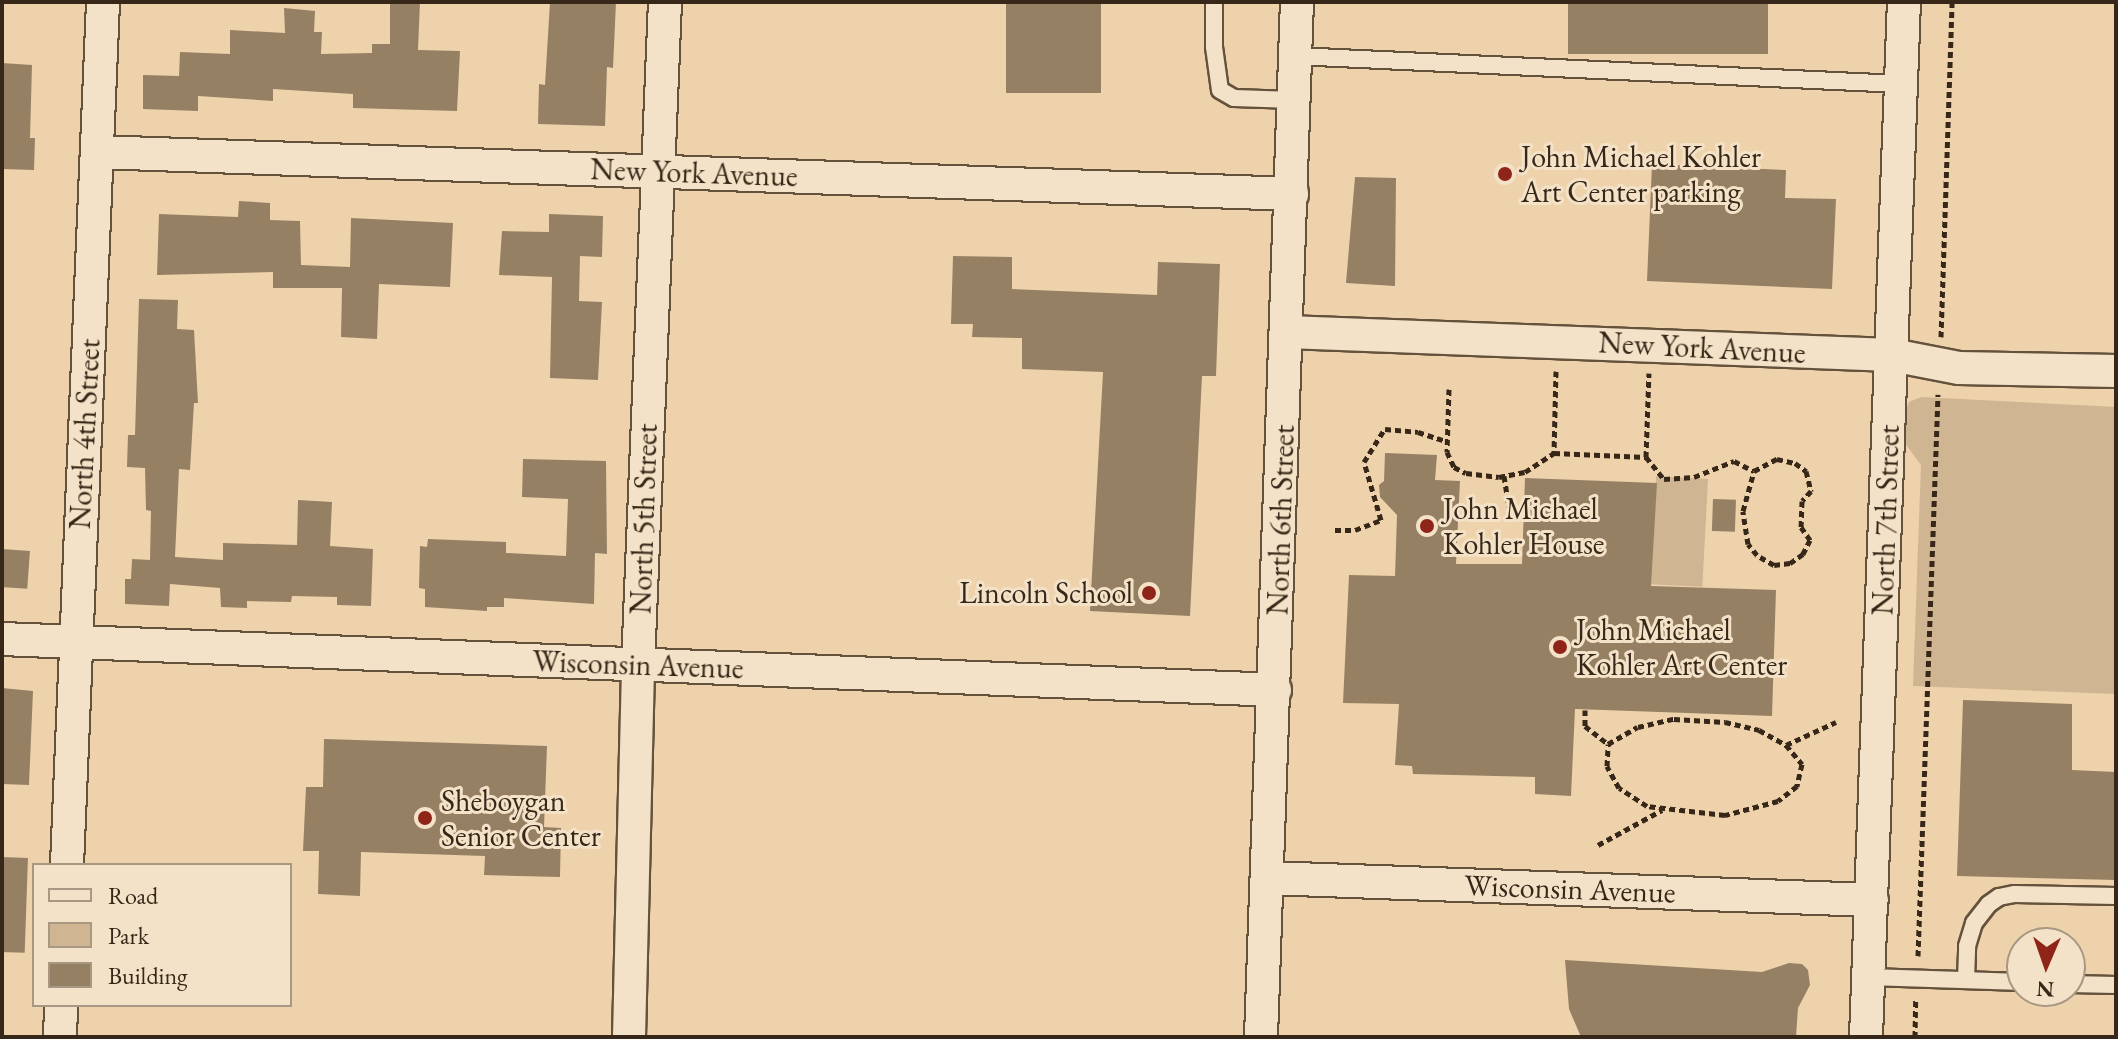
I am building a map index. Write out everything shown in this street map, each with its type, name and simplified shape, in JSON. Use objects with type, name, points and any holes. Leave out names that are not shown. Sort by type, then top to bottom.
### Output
[{"type":"street","name":"North 4th Street","points":[[67,863],[103,2]]},
{"type":"street","name":"North 5th Street","points":[[629,1037],[638,665],[665,2]]},
{"type":"street","name":"North 6th Street","points":[[1261,1037],[1297,2]]},
{"type":"street","name":"North 7th Street","points":[[1866,1037],[1904,2]]},
{"type":"street","name":"New York Avenue","points":[[97,152],[1292,194]]},
{"type":"street","name":"New York Avenue","points":[[1287,332],[1892,355],[1938,365],[2116,371]]},
{"type":"street","name":"Wisconsin Avenue","points":[[2,639],[1275,690]]},
{"type":"street","name":"Wisconsin Avenue","points":[[1268,878],[1872,900]]},
{"type":"street","points":[[60,1037],[61,1007]]},
{"type":"lane","points":[[1214,2],[1214,47],[1220,90],[1234,98],[1294,100]]},
{"type":"lane","points":[[1295,56],[1901,84]]},
{"type":"lane","points":[[1966,980],[1967,946],[1974,923],[1999,897],[2015,894],[2116,896]]},
{"type":"lane","points":[[1869,977],[2006,981]]},
{"type":"lane","points":[[2086,984],[2116,985]]},
{"type":"path","points":[[1915,1037],[1952,2]]},
{"type":"path","points":[[1554,453],[1556,342]]},
{"type":"path","points":[[1651,346],[1646,457],[1664,479],[1694,477],[1734,461],[1754,471]]},
{"type":"path","points":[[1449,389],[1448,442],[1454,467],[1466,473],[1504,476],[1525,472],[1554,453],[1646,457]]},
{"type":"path","points":[[1335,530],[1355,530],[1381,520],[1364,462],[1385,429],[1418,432],[1448,442]]},
{"type":"path","points":[[1777,459],[1806,471],[1811,491],[1802,501],[1801,527],[1810,540],[1803,554],[1790,563],[1774,565],[1757,555],[1748,544],[1743,511],[1754,471],[1777,459]]},
{"type":"path","points":[[1504,476],[1510,513]]},
{"type":"path","points":[[1585,710],[1585,726],[1608,744]]},
{"type":"path","points":[[1674,719],[1725,722],[1759,730],[1786,745],[1802,764],[1797,786],[1778,801],[1725,815],[1663,809],[1647,806],[1619,788],[1607,766],[1608,744],[1638,727],[1674,719]]},
{"type":"path","points":[[1786,745],[1836,722]]},
{"type":"path","points":[[1598,845],[1663,809]]},
{"type":"green space","points":[[1921,397],[2116,407],[2116,694],[1913,686],[1921,465],[1904,442],[1902,422],[1909,402]]},
{"type":"green space","points":[[1656,476],[1708,479],[1702,587],[1650,584]]},
{"type":"building","points":[[390,2],[420,2],[418,50],[460,51],[457,111],[353,108],[353,94],[273,89],[273,101],[198,96],[198,111],[143,109],[143,75],[179,76],[180,52],[230,54],[230,30],[285,33],[284,8],[315,11],[314,32],[322,32],[321,54],[372,53],[372,44],[390,44]]},
{"type":"building","points":[[550,2],[616,2],[613,68],[607,67],[605,126],[538,124],[539,84],[545,85]]},
{"type":"building","points":[[1006,2],[1101,2],[1101,93],[1006,93]]},
{"type":"building","points":[[1568,2],[1768,2],[1768,54],[1568,54]]},
{"type":"building","points":[[2,63],[32,65],[30,138],[35,138],[34,170],[2,169]]},
{"type":"building","points":[[1652,164],[1786,170],[1785,198],[1836,199],[1832,289],[1647,281]]},
{"type":"building","points":[[1355,177],[1396,178],[1395,286],[1346,283]]},
{"type":"building","points":[[239,201],[270,203],[270,220],[300,221],[301,265],[350,267],[351,218],[453,223],[450,287],[379,284],[377,339],[341,337],[342,288],[273,288],[273,272],[157,275],[159,214],[238,217]]},
{"type":"building","points":[[549,214],[603,216],[602,257],[580,256],[579,301],[602,302],[598,380],[550,378],[552,277],[499,275],[502,231],[549,232]]},
{"type":"building","points":[[953,256],[1012,257],[1012,289],[1157,295],[1158,262],[1220,264],[1216,376],[1202,376],[1190,616],[1090,611],[1103,372],[1022,369],[1022,338],[972,337],[973,324],[951,324]]},
{"type":"building","points":[[139,299],[178,300],[177,329],[194,330],[198,403],[194,403],[190,470],[179,469],[175,557],[223,560],[223,543],[297,545],[298,500],[332,502],[330,546],[373,549],[371,606],[337,605],[337,597],[292,596],[291,602],[247,601],[247,608],[221,607],[220,588],[170,584],[169,606],[125,604],[125,579],[131,579],[132,559],[150,560],[151,511],[146,510],[145,468],[127,467],[128,435],[135,435]]},
{"type":"building","name":"John Michael Kohler Art Center","points":[[1385,453],[1437,455],[1435,480],[1460,481],[1456,564],[1522,564],[1525,478],[1657,483],[1651,586],[1776,590],[1772,716],[1575,709],[1571,796],[1535,794],[1535,777],[1413,774],[1412,766],[1395,765],[1399,704],[1343,703],[1349,575],[1395,576],[1397,515],[1380,497],[1379,485],[1384,481]]},
{"type":"building","points":[[523,459],[606,461],[607,554],[595,553],[594,604],[504,598],[504,607],[487,607],[487,611],[425,607],[425,589],[419,588],[420,546],[427,547],[428,539],[506,542],[506,553],[566,556],[568,499],[522,497]]},
{"type":"building","points":[[1713,499],[1736,500],[1735,532],[1712,531]]},
{"type":"building","points":[[2,549],[30,551],[27,589],[2,587]]},
{"type":"building","points":[[2,688],[33,691],[29,785],[2,784]]},
{"type":"building","points":[[1963,700],[2072,704],[2072,770],[2116,772],[2116,880],[1957,876]]},
{"type":"building","name":"Sheboygan Senior Center","points":[[324,739],[547,746],[544,827],[561,828],[560,877],[484,875],[485,856],[361,852],[360,896],[318,894],[319,851],[303,851],[306,787],[323,787]]},
{"type":"building","points":[[2,857],[28,858],[25,953],[2,952]]},
{"type":"building","points":[[1565,960],[1762,972],[1789,963],[1802,964],[1808,970],[1810,985],[1798,1008],[1796,1037],[1581,1037],[1569,1009]]},
{"type":"place","name":"John Michael Kohler Art Center parking","points":[[1505,174]]},
{"type":"place","name":"John Michael Kohler House","points":[[1427,526]]},
{"type":"place","name":"Lincoln School","points":[[1149,593]]},
{"type":"place","name":"John Michael Kohler Art Center","points":[[1560,647]]},
{"type":"place","name":"Sheboygan Senior Center","points":[[425,818]]}]
